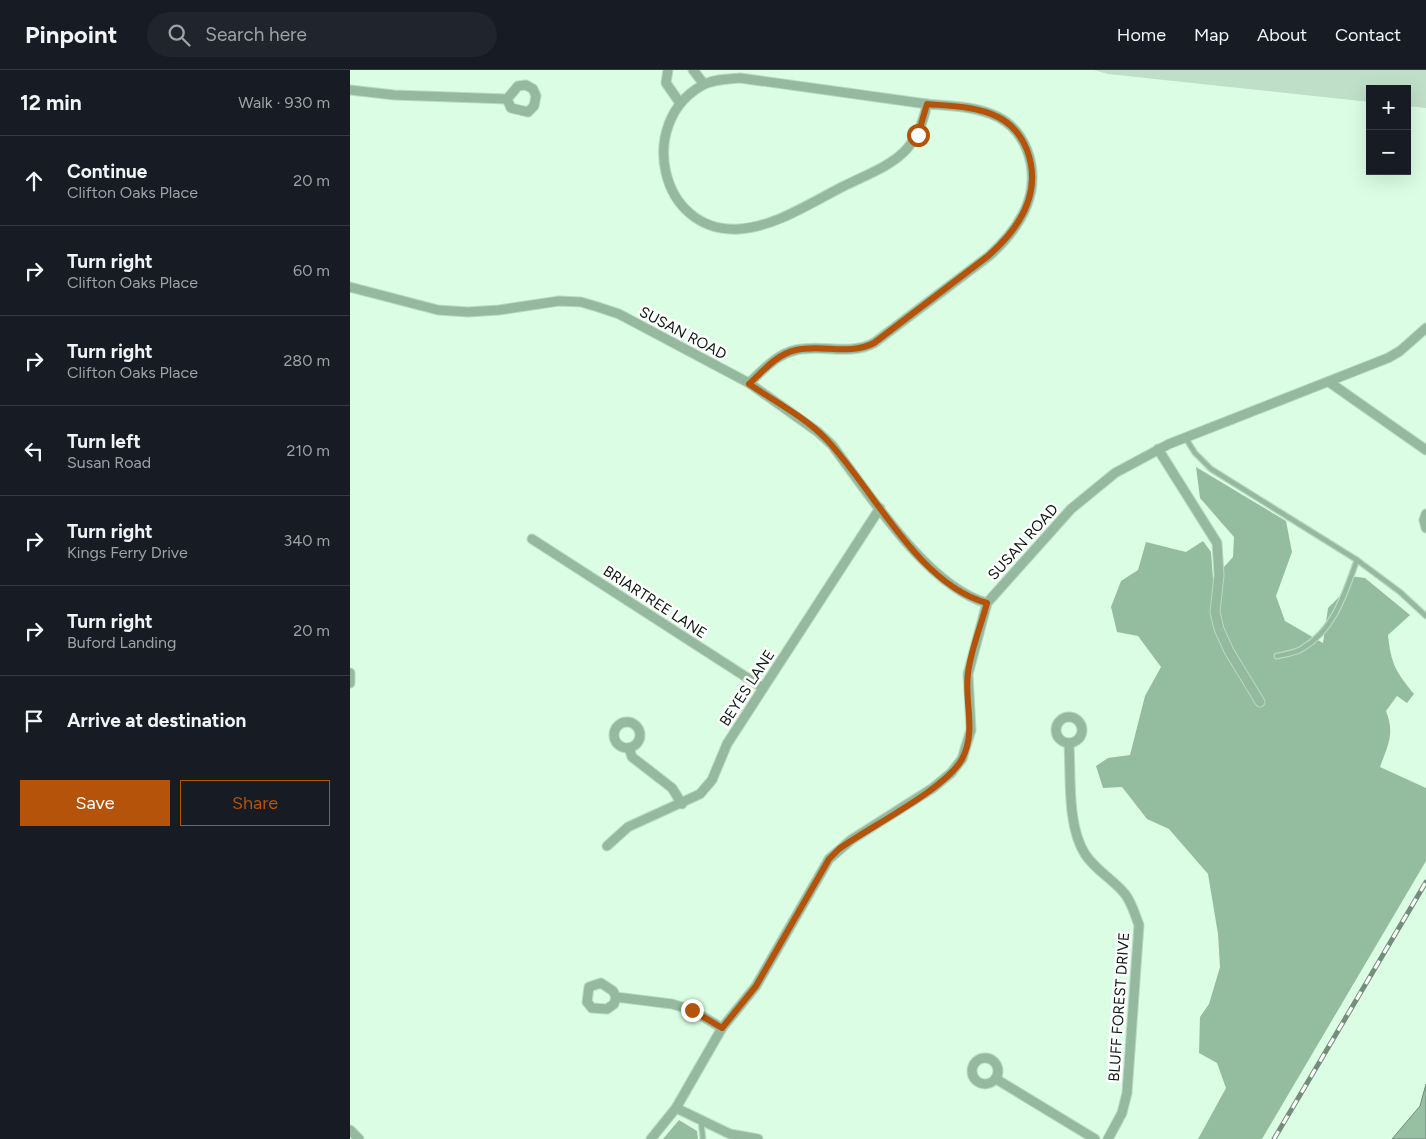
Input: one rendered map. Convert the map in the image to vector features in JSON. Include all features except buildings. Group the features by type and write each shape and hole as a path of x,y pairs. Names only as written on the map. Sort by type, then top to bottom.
{"street":[{"path":"668,70 666,83 680,103"},
{"path":"693,70 704,84"},
{"path":"749,384 778,357 796,350 810,348 857,349 874,343 988,256 1005,241 1017,226 1032,192 1032,162 1020,134 1011,124 984,111 740,78 704,84 680,103 665,131 663,152 665,170 671,185 678,201 686,211 704,222 731,229 769,223 887,165 910,147 923,122 927,104"},
{"path":"350,90 394,95 507,98"},
{"name":"SUSAN ROAD","path":"350,287 438,310 468,312 498,310 559,301 581,302 619,314 749,384 824,438 930,568 962,592 987,603 1071,509 1094,488 1130,463 1184,437 1328,382 1400,351 1426,328"},
{"path":"1328,382 1426,450"},
{"path":"1158,449 1217,543 1220,575 1215,612 1219,630 1229,651 1260,702"},
{"name":"BEYES LANE","path":"607,846 628,827 682,804 700,794 712,780 727,744 880,508"},
{"path":"1426,514 1424,520 1426,528"},
{"name":"BRIARTREE LANE","path":"532,539 763,688"},
{"path":"650,1139 676,1108 722,1028 756,986 829,859 851,840 933,788 951,773 962,760 971,730 968,674 987,603"},
{"path":"350,673 350,683"},
{"name":"BLUFF FOREST DRIVE","path":"1069,745 1074,828 1080,846 1092,863 1125,894 1133,908 1139,925 1127,1093 1122,1113 1108,1139"},
{"path":"629,748 632,757 672,788 682,804"},
{"path":"616,997 672,1004 692,1010 722,1028"},
{"path":"996,1079 1095,1139"},
{"path":"676,1108 730,1134 758,1139"},
{"path":"350,1130 359,1139"}],"lane":[{"path":"1184,437 1195,453 1211,469 1357,560 1400,592 1426,616"},
{"path":"1277,656 1302,649 1321,632 1345,596 1357,560"},
{"path":"701,1121 703,1139"}],"shaded area":[{"path":"1094,70 1426,70 1426,108 1411,106 1411,85 1366,85 1366,102 1108,74"},
{"path":"1196,467 1286,521 1292,552 1276,596 1285,621 1323,643 1328,608 1342,594 1350,576 1365,578 1410,615 1388,635 1395,667 1414,694 1407,703 1397,696 1386,711 1389,719 1390,733 1388,746 1380,767 1426,788 1426,861 1262,1139 1198,1139 1226,1088 1217,1063 1199,1053 1200,1017 1209,1004 1220,967 1218,934 1208,874 1169,829 1147,819 1122,787 1103,788 1096,766 1108,758 1130,755 1145,696 1161,667 1138,636 1117,632 1111,607 1121,581 1138,570 1146,542 1186,552 1203,541 1211,552 1213,579 1233,557 1234,537 1200,498"},
{"path":"1426,1084 1426,1139 1392,1139 1420,1106"},
{"path":"679,1120 697,1131 698,1139 663,1139"}],"railway":[{"path":"1274,1139 1426,882"}],"route":[{"path":"692,1010 722,1028 756,986 829,859 851,840 933,788 951,773 962,760 967,746 971,730 967,691 968,674 970,660 987,603 973,599 946,582 930,568 832,446 812,428 749,384 778,357 796,350 810,348 833,350 857,349 865,348 874,343 988,256 1005,241 1017,226 1027,208 1032,192 1033,177 1032,162 1026,146 1020,134 1011,124 997,116 973,108 927,104 918,135"}]}
